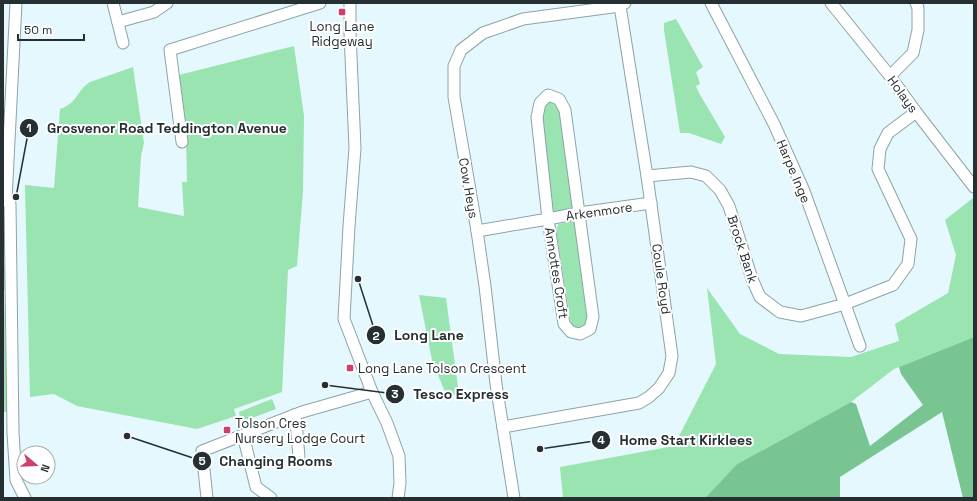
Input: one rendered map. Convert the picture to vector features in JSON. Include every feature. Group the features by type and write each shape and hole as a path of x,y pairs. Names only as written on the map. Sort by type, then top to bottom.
{"street":[{"path":"16,3 4,199 10,204 13,433 16,480 25,498"},
{"path":"113,3 123,43"},
{"path":"118,22 154,12 167,3"},
{"path":"182,142 170,50 320,3"},
{"path":"350,3 355,148 344,318 372,392 387,423 399,456 400,484 398,498"},
{"name":"Harpe Inge","path":"711,3 774,124 804,191 860,346"},
{"name":"Holays","path":"831,3 890,76 974,187"},
{"path":"890,76 913,53 918,30 918,8 916,3"},
{"name":"Coule Royd","path":"503,427 639,403 650,397 659,388 669,373 672,356 623,4"},
{"name":"Cow Heys","path":"514,498 496,384 477,231 454,97 454,66 461,50 483,33 523,19 623,4"},
{"name":"Annottes Croft","path":"548,95 559,99 565,110 579,213 593,317 590,329 580,334 571,332 564,324 548,219 537,117 540,103 548,95"},
{"name":"Brock Bank","path":"648,176 691,172 706,176 720,190 729,206 752,279 760,297 780,312 801,316 845,304 893,285 908,264 910,239 878,169 880,149 888,133 916,112"},
{"name":"Arkenmore","path":"477,231 579,213 651,203"},
{"path":"207,498 202,451 294,415 372,392"},
{"path":"294,415 301,434 299,457"},
{"path":"242,435 256,487 271,498"}],"green space":[{"path":"676,19 703,67 696,72 700,84 696,86 725,137 721,144 689,133 680,133 664,30 664,23"},
{"path":"294,46 304,116 303,191 297,266 288,270 282,392 234,409 236,416 197,429 77,406 54,394 30,397 25,185 54,188 60,109 70,104 85,85 90,82 133,67 144,143 141,156 138,207 184,216 182,182 187,182 186,137 179,75"},
{"path":"548,101 555,102 560,107 574,207 556,212 553,210 542,111"},
{"path":"973,198 974,337 894,369 851,402 737,464 705,498 563,498 560,467 674,446 716,364 707,288 740,334 779,354 851,357 899,341 895,324 948,293 956,255 945,220"},
{"path":"573,221 577,225 589,320 588,326 575,330 571,324 556,229 559,224"},
{"path":"3,266 6,266 7,280 4,292 8,412 3,412"},
{"path":"419,295 446,298 459,394 447,397 432,360"},
{"path":"974,337 974,498 963,498 942,412 840,477 840,498 705,498 737,464 851,402 856,404 870,446 923,405 901,374 899,367"},
{"path":"272,399 276,409 241,422 239,412"}],"place":[{"name":"Long Lane Ridgeway","path":"342,12"},
{"name":"Grosvenor Road Teddington Avenue","path":"16,197"},
{"name":"Long Lane","path":"358,279"},
{"name":"Long Lane Tolson Crescent","path":"350,368"},
{"name":"Tesco Express","path":"325,385"},
{"name":"Tolson Cres Nursery Lodge Court","path":"227,430"},
{"name":"Changing Rooms","path":"127,436"},
{"name":"Home Start Kirklees","path":"540,449"}]}
